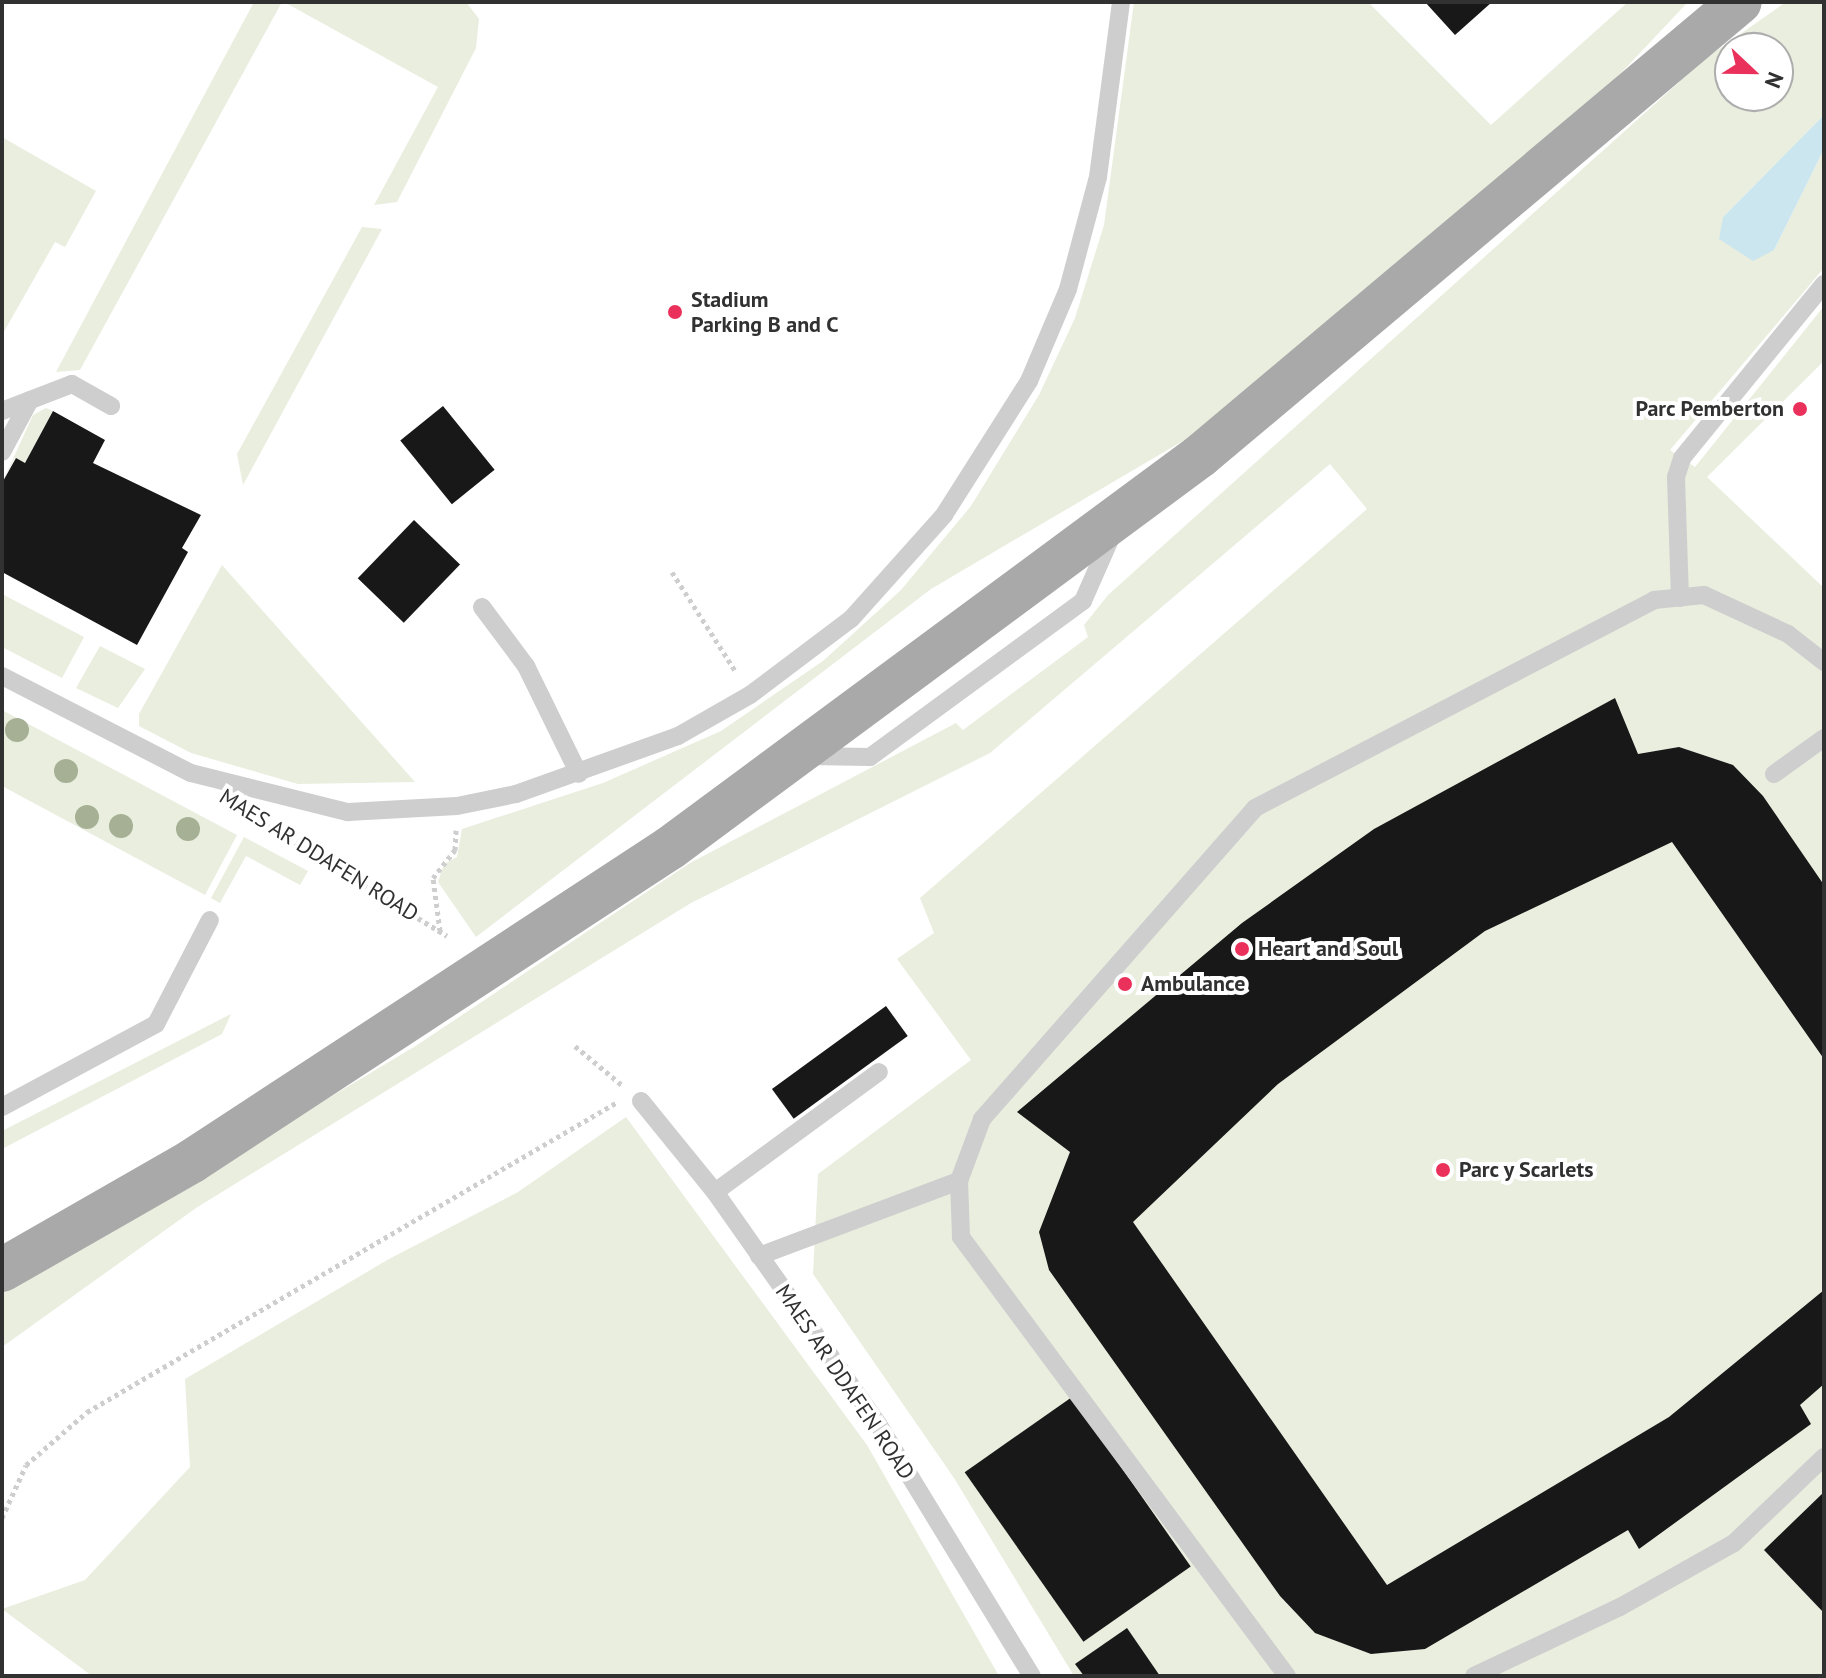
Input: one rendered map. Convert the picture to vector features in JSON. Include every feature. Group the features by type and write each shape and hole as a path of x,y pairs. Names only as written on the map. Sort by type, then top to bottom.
{"main road":[{"path":"2,1270 192,1161 670,848 1200,456 1728,6"}],"lane":[{"path":"2,676 191,773 348,812 457,806 579,774 678,736 750,695 851,619 944,515 1029,381 1068,289 1098,177 1121,2"},
{"path":"1680,598 1676,477 1682,458 1824,284"},
{"path":"2,411 72,384 111,406"},
{"path":"2,452 30,400"},
{"path":"1282,1674 961,1237 959,1181 982,1119 1255,808 1654,600 1704,595 1788,634 1824,662"},
{"path":"482,607 526,666 579,774"},
{"path":"1774,774 1824,738"},
{"path":"2,1107 156,1024 210,920"},
{"path":"715,1192 879,1072"},
{"name":"MAES AR DDAFEN ROAD","path":"636,1097 715,1192 878,1424 1032,1676"},
{"path":"759,1256 959,1181"},
{"path":"1474,1676 1620,1607 1734,1543 1824,1457"}],"path":[{"path":"672,572 750,695"},
{"path":"440,931 433,878 455,850 457,806"},
{"name":"MAES AR DDAFEN ROAD","path":"247,813 447,936"},
{"path":"575,1046 636,1097"},
{"path":"2,1518 26,1465 87,1412 621,1099"}],"shaded area":[{"path":"254,2 282,2 80,370 56,372"},
{"path":"284,2 466,2 479,19 476,48 397,202 374,205 438,87"},
{"path":"1134,2 1368,2 1491,125 1628,2 1688,2 1605,90 1193,435 931,589 476,937 438,882 444,864 457,857 462,829 603,783 721,731 823,661 901,590 971,506 1039,395 1075,318 1104,225"},
{"path":"1786,2 1824,2 1824,115 1723,217 1774,250 1824,149 1824,268 1670,450 1695,467 1824,306 1824,361 1707,477 1824,588 1824,1676 1074,1676 954,1478 813,1274 818,1174 971,1060 897,959 934,933 920,898 1367,509 1330,464 990,753 691,903 196,1208 2,1347 2,1293 414,1047 690,863 956,723 963,730 1088,637 1084,625 1108,595 1706,58 1714,52 1714,112 1794,112 1794,32 1743,32"},
{"path":"2,137 96,191 65,247 55,242 2,335"},
{"path":"362,227 382,229 243,485 237,454"},
{"path":"46,408 53,411 25,463 15,458 2,483 33,415"},
{"path":"222,565 415,782 298,784 191,753 139,726 139,714"},
{"path":"2,594 84,637 62,678 2,647"},
{"path":"100,646 145,669 118,708 76,688"},
{"path":"2,710 237,835 205,895 2,786"},
{"path":"244,837 308,871 300,885 246,856 220,903 211,898"},
{"path":"231,1014 222,1034 2,1149 2,1131"},
{"path":"626,1117 867,1445 999,1676 92,1676 2,1609 85,1580 190,1467 185,1379 389,1259 518,1192"}],"water":[{"path":"1824,115 1824,149 1774,250 1753,261 1719,239 1723,217"}],"building":[{"path":"1425,2 1492,2 1455,35"},
{"path":"443,406 495,470 452,504 400,441"},
{"path":"53,411 105,440 93,463 201,515 182,548 188,552 137,645 2,572 2,483 16,458 25,463"},
{"path":"414,520 460,564 404,623 358,578"},
{"path":"1615,698 1638,754 1679,747 1733,765 1763,796 1824,885 1824,1059 1672,842 1485,931 1278,1084 1133,1222 1387,1585 1669,1417 1824,1290 1824,1384 1800,1405 1811,1424 1639,1549 1628,1530 1425,1649 1371,1654 1315,1633 1280,1596 1049,1270 1039,1232 1070,1152 1017,1112 1242,923 1374,829"},
{"path":"886,1006 908,1036 794,1119 772,1089"},
{"path":"1072,1397 1191,1567 1083,1642 965,1472"},
{"path":"1824,1492 1824,1613 1764,1550"},
{"path":"1127,1628 1160,1676 1084,1676 1075,1664"}],"place":[{"name":"Stadium Parking B and C","path":"675,312"},
{"name":"Parc Pemberton","path":"1800,409"},
{"name":"Heart and Soul","path":"1242,949"},
{"name":"Ambulance","path":"1125,984"},
{"name":"Parc y Scarlets","path":"1443,1170"}]}
